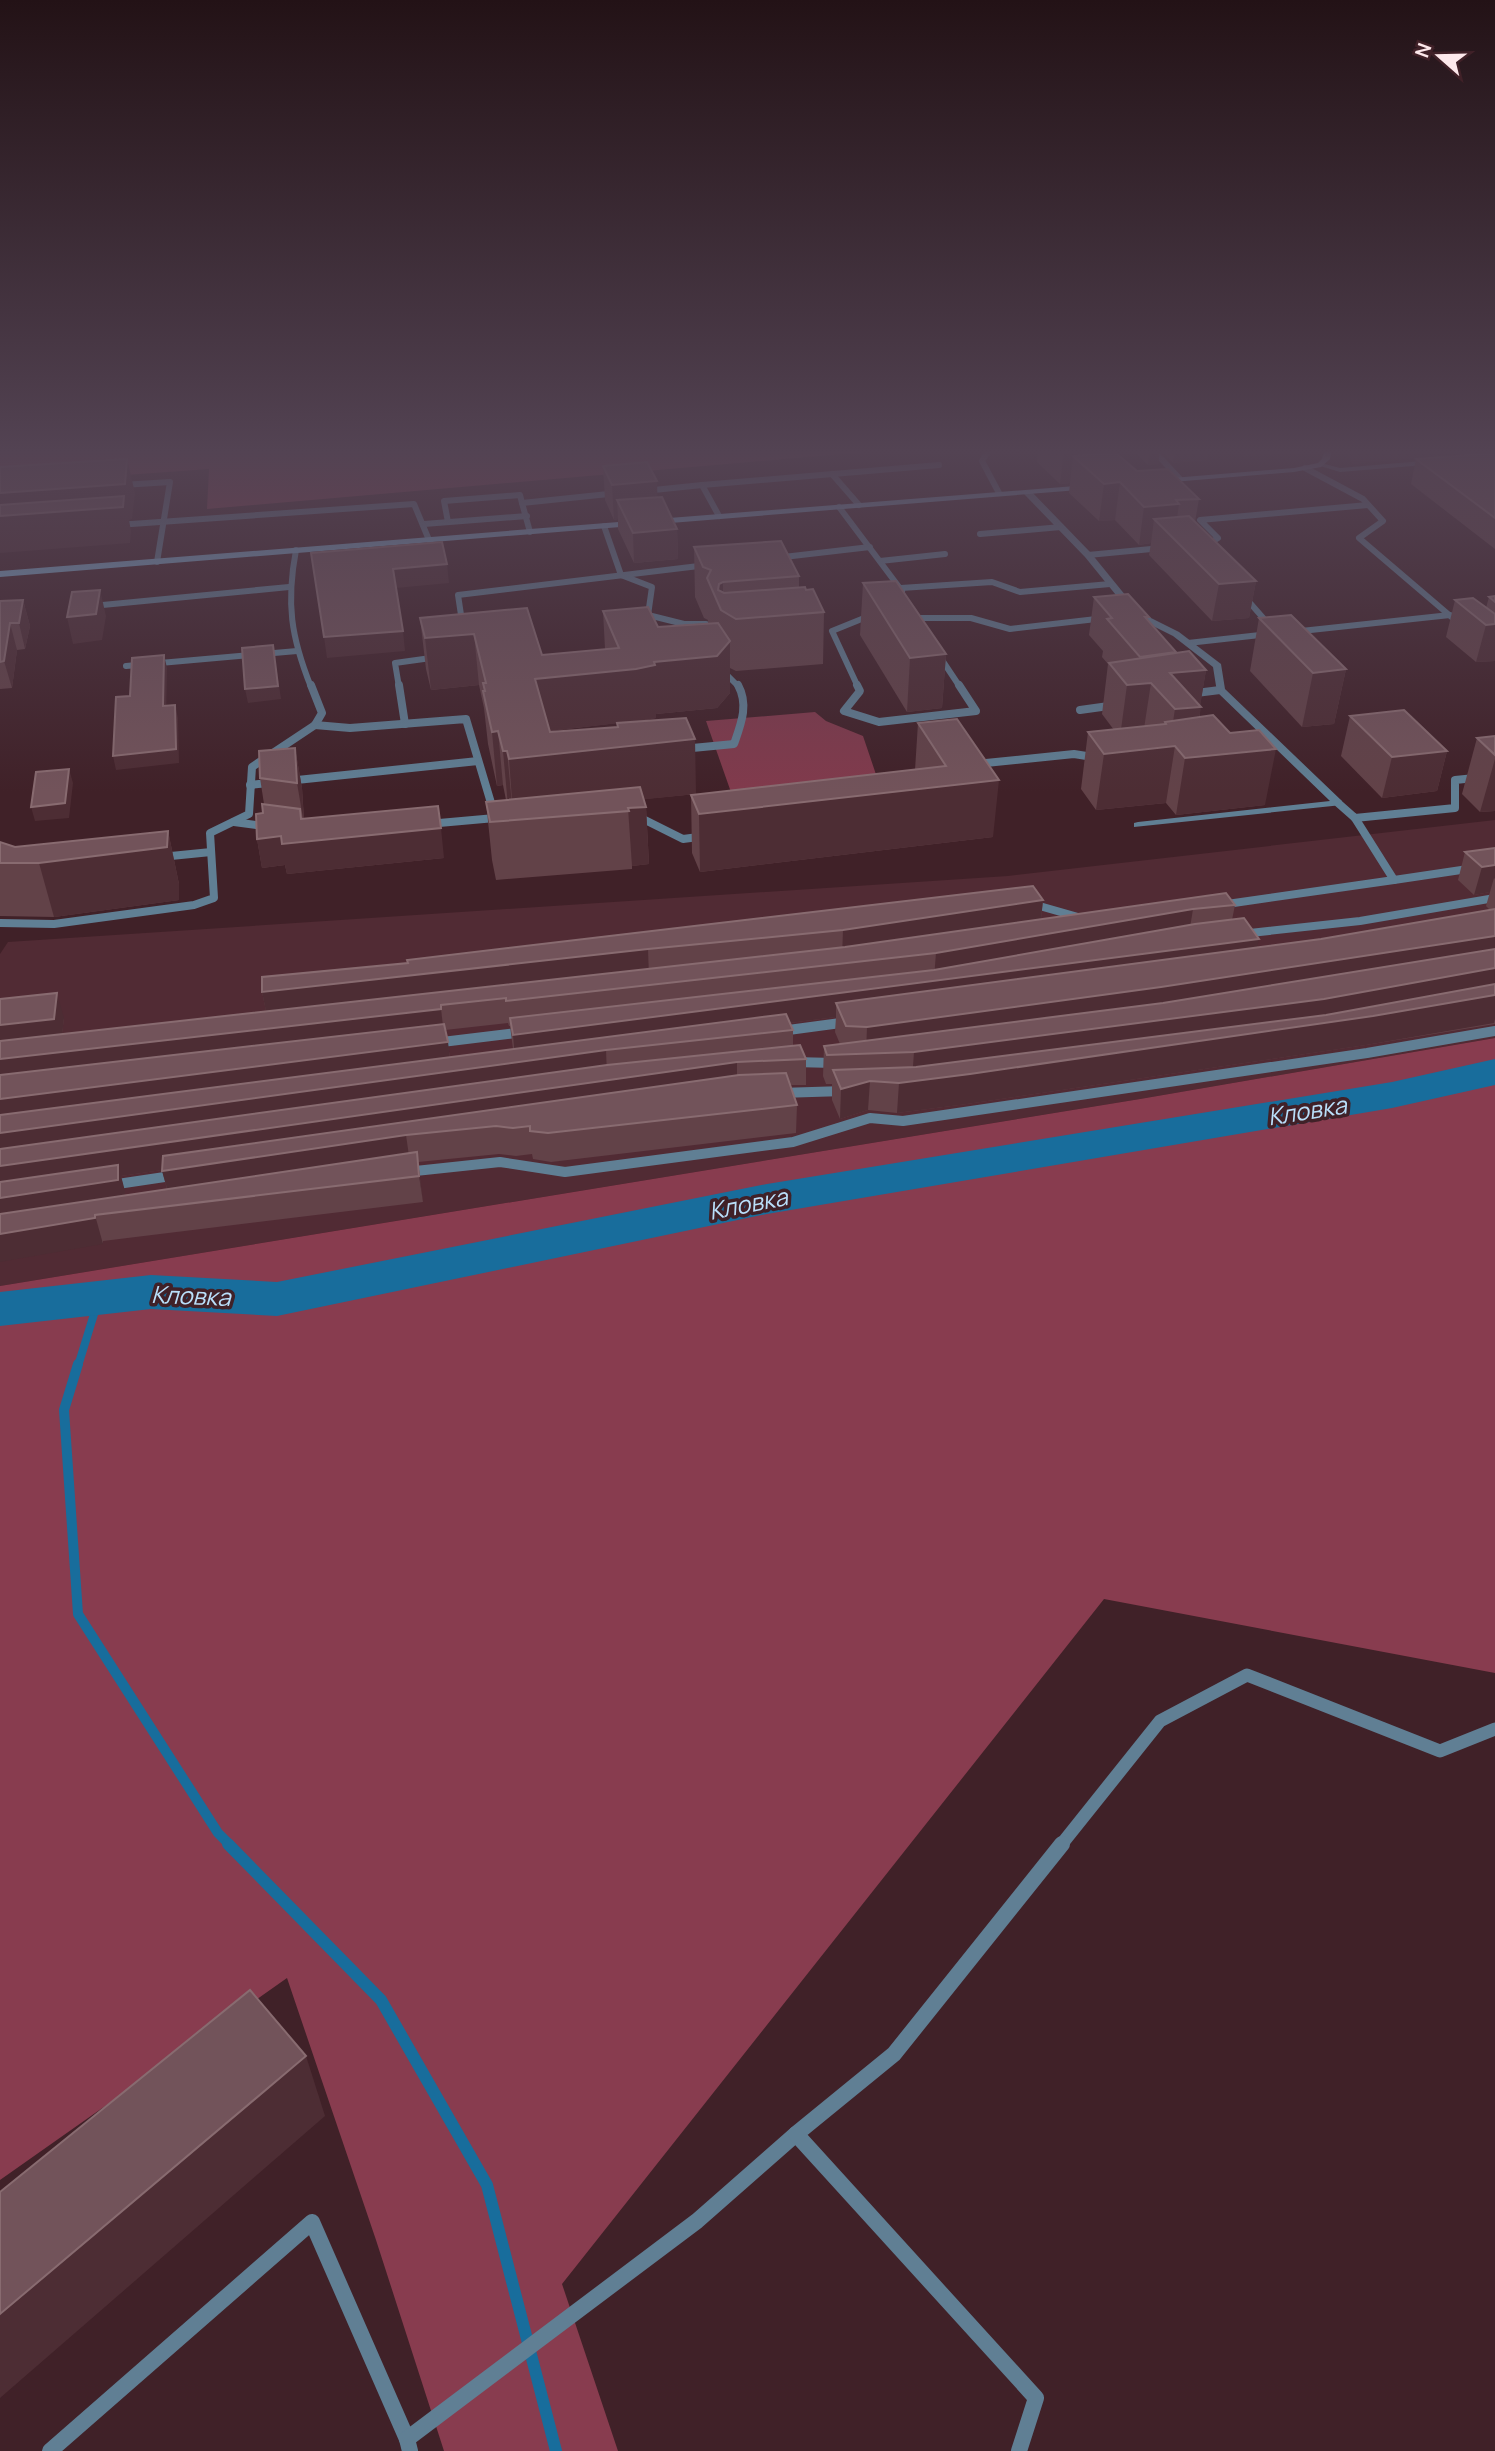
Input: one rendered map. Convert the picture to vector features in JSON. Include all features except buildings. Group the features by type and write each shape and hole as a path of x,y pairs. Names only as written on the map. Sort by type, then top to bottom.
{"street":[{"path":"0,574 139,563"},
{"path":"1095,563 1136,614 1176,634 1218,666 1220,690 1338,803"},
{"path":"1138,825 1338,803"}],"lane":[{"path":"0,923 54,923 194,905 214,898 210,833 249,814 252,767 315,725 322,713 297,651 289,587 293,563"},
{"path":"617,563 621,575 652,587 648,615 654,628"},
{"path":"882,563 901,588 906,601"},
{"path":"1389,563 1468,631"},
{"path":"465,642 458,595 718,564"},
{"path":"901,588 992,582 1020,592 1110,583"},
{"path":"1235,586 1277,634"},
{"path":"92,606 289,587"},
{"path":"910,610 922,630"},
{"path":"818,632 832,631 881,611"},
{"path":"1123,616 1136,614"},
{"path":"637,623 648,615"},
{"path":"648,615 684,624 706,624"},
{"path":"1188,643 1450,615"},
{"path":"914,618 971,618 1010,629 1111,617"},
{"path":"832,631 860,691 844,711 879,723 976,711 929,642"},
{"path":"127,666 297,651"},
{"path":"405,724 395,663 443,657"},
{"path":"679,750 734,744 746,708 736,678 715,665"},
{"path":"1182,695 1220,690"},
{"path":"1080,710 1131,702"},
{"path":"315,725 351,728 466,719 496,822 412,826"},
{"path":"1272,754 1285,752"},
{"path":"970,765 1074,754 1111,760"},
{"path":"250,785 478,761"},
{"path":"1355,818 1455,808 1455,780 1495,776"},
{"path":"1338,803 1355,818 1394,880"},
{"path":"623,817 637,816 684,839 711,836"},
{"path":"232,822 274,827"},
{"path":"146,858 211,852"},
{"path":"1205,908 1495,865"},
{"path":"1229,936 1360,921 1495,898"},
{"path":"1024,901 1101,923 1075,927"},
{"path":"764,1033 860,1020"},
{"path":"426,1044 537,1031"},
{"path":"397,1173 500,1161 565,1172 793,1142 870,1118 903,1121 1353,1055 1495,1031"},
{"path":"788,1063 840,1063"},
{"path":"762,1094 850,1091"},
{"path":"100,1186 192,1173"},
{"path":"50,2451 312,2222 408,2445 697,2221 796,2134 894,2054 1160,1721 1247,1675 1440,1751 1495,1729"},
{"path":"796,2134 1036,2398 1019,2451"}],"shaded area":[{"path":"815,712 826,721 863,736 886,804 739,815 706,721"},
{"path":"1495,820 1495,1038 0,1286 0,954 8,942 1008,876"},
{"path":"1495,1038 1495,1673 1104,1599 562,2284 618,2451 444,2451 287,1978 0,2180 0,1286"}],"waterway":[{"name":"Кловка","path":"0,1309 151,1292 277,1299 767,1199 1392,1095 1495,1072"},
{"path":"78,1366 99,1298"},
{"path":"78,1364 64,1410 78,1614 218,1833 230,1845"},
{"path":"228,1844 381,2000 487,2185 556,2451"}]}
